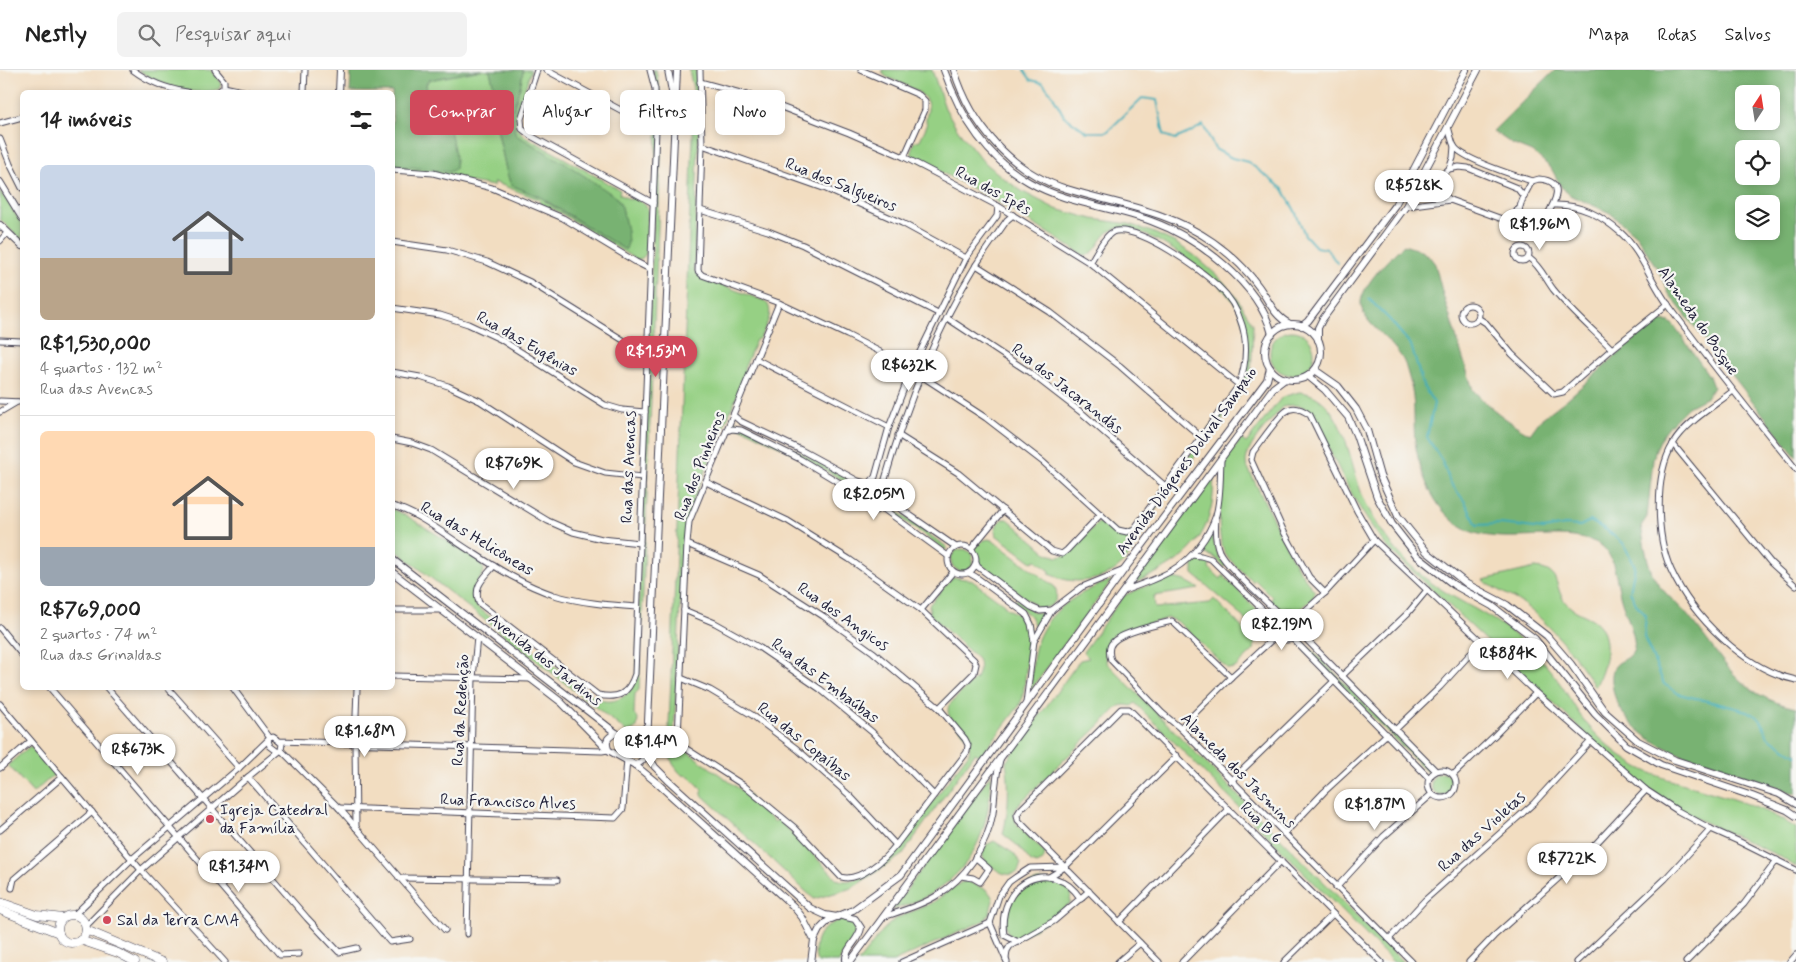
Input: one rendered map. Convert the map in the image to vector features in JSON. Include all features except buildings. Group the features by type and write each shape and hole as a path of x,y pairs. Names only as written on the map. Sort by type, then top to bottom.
{"main road":[{"path":"0,902 37,915 63,918 74,915 82,919 86,928 162,962"},
{"path":"0,910 59,934 68,942 80,940 118,953 135,962"},
{"path":"59,934 59,925 63,918"},
{"path":"80,940 86,928"}],"street":[{"path":"133,70 154,83 180,90"},
{"path":"215,70 223,79 224,87"},
{"path":"304,90 305,70"},
{"path":"339,90 340,70"},
{"path":"537,70 521,119 522,129 531,136 653,203"},
{"path":"546,70 620,110"},
{"name":"Rua das Avencas","path":"650,70 655,90"},
{"path":"668,70 672,90"},
{"path":"676,90 677,70"},
{"path":"700,70 702,145 698,266 702,276 779,303 847,334 912,368"},
{"path":"861,70 876,72 919,95 925,101 925,110 904,157"},
{"path":"944,70 960,111 978,138 1000,162 1028,182 1057,196 1150,221 1179,233 1219,260 1244,284 1266,316 1272,334"},
{"path":"954,70 970,108 984,131 1004,152 1025,169 1044,180 1067,189 1165,216 1188,226 1234,259 1258,286 1278,317 1290,324 1302,326 1314,334 1318,340 1321,347 1321,355 1315,370 1308,376 1293,380 1277,375 1270,368 1265,353 1266,345 1272,334 1282,326 1290,324"},
{"path":"1302,326 1308,321 1395,205 1466,70"},
{"path":"1318,340 1318,328 1322,320 1406,206 1478,70"},
{"name":"Rua dos Ipês","path":"700,82 755,97 849,133 904,157 998,206 1090,263 1239,385"},
{"path":"220,90 224,87"},
{"path":"224,87 238,90"},
{"path":"0,123 20,118"},
{"path":"1448,127 1454,146 1453,158 1449,169"},
{"name":"Rua das Avencas","path":"494,566 478,587 476,595 479,603 598,695 610,697 621,695 631,685 635,674 656,135"},
{"name":"Rua das Avencas","path":"645,754 647,744 674,135"},
{"path":"0,139 20,184"},
{"name":"Rua dos Salgueiros","path":"702,145 826,189 902,223 966,258"},
{"path":"1436,180 1442,194 1450,200 1514,222 1534,224 1544,221 1553,205 1557,190 1554,184 1547,179 1532,181 1515,176 1463,154 1454,146"},
{"path":"1478,172 1482,162"},
{"path":"1415,190 1436,180 1449,169 1459,167 1478,172 1517,188 1524,197"},
{"path":"395,170 433,173 492,188 563,218 650,269"},
{"path":"1502,219 1518,209 1532,181"},
{"path":"0,182 20,215"},
{"name":"Alameda do Bosque","path":"1556,195 1569,204 1585,209 1606,220 1623,235 1668,304 1733,391 1796,469"},
{"path":"1406,206 1450,200"},
{"name":"Alameda do Bosque","path":"1553,205 1569,204"},
{"path":"733,415 740,421 801,450 858,481 869,484 874,483 883,486 887,492 888,500 882,508 874,511 865,508 860,500 860,495 863,488 869,484 874,477 899,401 938,313 966,258 997,216 998,206"},
{"path":"1518,209 1524,222"},
{"path":"700,210 768,231 803,245 938,313"},
{"path":"883,486 908,406 920,375 947,318 976,265 1007,220 1013,215"},
{"path":"0,225 20,244"},
{"path":"920,375 986,418 1036,456 1118,530 1128,532 1134,529 1239,385 1245,366 1246,344 1242,324 1232,303 1219,287 1172,251 1153,241 1130,233 1115,231 1108,235 1090,263"},
{"path":"0,241 7,233"},
{"path":"395,242 447,250 487,262 530,282 646,355"},
{"path":"1529,258 1536,263 1553,288 1573,310 1612,349"},
{"path":"976,265 1057,318 1120,366 1201,437"},
{"path":"951,289 957,290 961,294"},
{"name":"Rua dos Pinheiros","path":"779,303 689,522 678,737 682,746 743,785 795,828 841,877 852,878 885,859 896,845"},
{"path":"1478,318 1486,323 1540,383 1554,394 1563,392 1668,304"},
{"name":"Rua das Eugênias","path":"395,308 440,316 468,324 500,339 605,405 622,410 645,412"},
{"name":"Rua dos Jacarandás","path":"947,318 1029,372 1082,413 1165,486"},
{"path":"0,340 20,341"},
{"path":"925,342 928,346 934,347"},
{"path":"756,359 889,427"},
{"name":"Avenida Diógenes Dolival Sampaio","path":"811,961 814,940 819,930 829,920 853,910 901,875 1124,570 1266,380 1270,368"},
{"path":"1315,370 1338,386 1356,409 1367,430 1380,476 1398,516 1427,552 1467,584 1507,605 1547,636 1571,664 1605,712 1638,741 1675,760 1778,794 1796,804"},
{"path":"395,373 420,377 448,386 480,401 574,462 605,473 642,477"},
{"path":"1308,376 1325,390 1348,417 1377,497 1396,530 1417,556 1454,585 1492,606 1535,639 1595,714 1626,745 1661,765 1752,796 1787,810 1796,816"},
{"name":"Avenida Diógenes Dolival Sampaio","path":"848,962 1273,388 1285,379"},
{"path":"1733,391 1683,430 1673,444 1665,461 1660,481 1659,507 1664,549 1671,570 1686,596 1728,644 1756,664 1786,678 1796,680"},
{"path":"0,401 20,402"},
{"path":"899,401 905,401 908,406"},
{"path":"0,412 20,402"},
{"path":"1325,593 1309,576 1284,532 1251,460 1253,452 1285,411 1294,408 1302,409 1310,415 1357,511 1374,540 1536,693 1646,790 1678,811 1711,829 1796,870"},
{"path":"727,431 732,429 741,430 800,458 860,495"},
{"path":"898,435 958,473 1052,551 1062,554 1101,514"},
{"path":"395,440 431,450 518,504 556,525 573,532 602,539 640,543"},
{"path":"1673,444 1770,563 1796,586"},
{"name":"Avenida Diógenes Dolival Sampaio","path":"1124,591 1174,570 1192,555 1210,528 1216,515 1221,460"},
{"path":"706,482 788,521 850,559 921,610 974,660 976,664 974,673 939,708"},
{"path":"888,500 956,547"},
{"name":"Rua das Helicôneas","path":"395,507 415,516 525,584 555,595 596,604 637,607"},
{"path":"882,508 948,556"},
{"path":"971,550 1003,510"},
{"path":"1216,515 1218,549 1221,554 1279,614"},
{"path":"1298,617 1325,593 1374,540"},
{"name":"Rua dos Angicos","path":"687,544 759,575 817,612 874,652 939,708 965,738 968,745 967,752 934,795"},
{"path":"976,563 969,573 960,575 953,572 948,565 948,556 956,547 964,546 971,550 976,558 978,567 996,582 1036,610 1052,610"},
{"path":"1192,555 1211,560 1226,572 1273,620"},
{"name":"Avenida dos Jardins","path":"395,561 616,733 642,748 655,767 668,780 810,908 825,915 855,919 861,928 858,937 847,952 848,962"},
{"path":"1226,572 1231,566"},
{"name":"Avenida Diógenes Dolival Sampaio","path":"1026,704 1034,642 1052,610 1082,587 1124,570"},
{"path":"921,610 953,572"},
{"path":"969,573 1026,614 1031,624 1034,642"},
{"name":"Avenida dos Jardins","path":"395,574 560,702 608,750 635,765 793,906 802,917 814,940"},
{"path":"991,588 996,582"},
{"path":"1248,594 1254,589"},
{"path":"1342,676 1389,633 1427,590"},
{"path":"1010,603 1012,598 1017,596"},
{"path":"395,610 443,610"},
{"name":"Rua das Embaúbas","path":"684,610 715,623 760,648 820,689 872,732 934,795"},
{"path":"1289,612 1298,617 1301,624 1300,633 1294,639 1284,641 1276,636 1272,629 1273,620 1279,614 1289,612"},
{"name":"Alameda dos Jasmins","path":"1231,677 1172,621 1119,637 1112,642 1109,652 1111,660 1162,713 1180,728 1336,888 1412,962"},
{"path":"0,628 20,653"},
{"path":"1300,633 1436,771"},
{"path":"1180,728 1231,677 1276,636"},
{"name":"Rua da Redenção","path":"467,934 473,678 477,637"},
{"path":"1294,639 1429,778"},
{"path":"1395,730 1440,688 1482,641"},
{"path":"395,676 531,679"},
{"name":"Rua das Copaíbas","path":"680,678 710,690 752,715 797,749 849,795 896,845"},
{"path":"1232,781 1334,681"},
{"path":"52,690 280,955 298,954"},
{"path":"109,690 307,918 339,952 357,948"},
{"path":"170,690 239,768"},
{"path":"234,690 269,740 270,746 280,751 338,808 444,930"},
{"path":"356,829 355,743 357,690"},
{"path":"1453,775 1536,693"},
{"path":"1,707 141,870 225,962"},
{"name":"Rua B 6","path":"1065,867 1018,820 1017,815 1121,709 1129,708 1381,962"},
{"path":"633,744 639,740 647,726"},
{"path":"74,915 132,859 273,737 280,741 602,751 608,750 606,743 616,733"},
{"path":"1284,834 1324,792 1387,734"},
{"path":"0,768 31,741"},
{"path":"86,928 141,870 280,751 282,744 280,741"},
{"name":"Rua das Violetas","path":"1389,939 1425,900 1534,803 1590,742"},
{"path":"635,765 642,762 645,754"},
{"name":"Avenida Diógenes Dolival Sampaio","path":"883,917 937,896 961,876 975,857 988,835 993,812 997,771 1001,756"},
{"path":"1049,878 1065,867 1177,756"},
{"name":"Rua Francisco Alves","path":"338,808 615,818 623,809 627,760"},
{"path":"1445,770 1453,775 1457,783 1452,794 1440,798 1432,794 1428,786 1429,778 1436,771 1445,770"},
{"path":"0,830 62,777"},
{"path":"248,777 390,942 410,939"},
{"path":"1469,962 1494,936 1589,851 1646,790"},
{"path":"1336,888 1383,837 1432,794"},
{"path":"896,845 934,795"},
{"path":"1119,922 1229,809"},
{"path":"12,888 14,879 92,812"},
{"path":"1577,962 1665,879 1711,829"},
{"path":"961,876 973,878 980,882 989,869 975,857"},
{"path":"1686,962 1744,904 1777,860"},
{"path":"1182,962 1281,861"},
{"path":"1006,960 990,923 999,896 1009,882 1030,868 1065,867 1159,962"},
{"path":"399,878 557,880"},
{"path":"1018,942 1004,935 1002,918 1006,904 1013,892 1022,884 1036,878 1049,878 1069,885 1080,899"},
{"path":"1006,960 1008,948 1054,920 1089,891"},
{"path":"1284,962 1333,914"},
{"path":"902,962 990,923"},
{"path":"1118,962 1140,943"},
{"path":"1790,962 1796,955"}],"green space":[{"path":"138,70 210,70 219,79 221,84 219,89 214,90 184,90 156,80"},
{"path":"351,70 481,70 429,80 426,84 427,90 410,90 410,135 451,135 456,159 455,169 449,172 395,165 395,90 350,90"},
{"path":"481,70 490,71 495,90 427,90 426,84 429,80"},
{"path":"488,70 523,70 514,110 514,90 495,90 490,71"},
{"path":"523,70 531,70 516,117 516,127 523,135 620,190 619,194 631,200 632,197 645,204 648,209 646,253 640,259 635,259 557,211 539,203 540,200 494,182 493,186 395,168 395,165 448,171 447,135 499,135 511,185 542,198 626,249 516,135 514,126 515,102"},
{"path":"653,70 656,70 660,90 656,90"},
{"path":"689,70 696,70 697,90 693,89"},
{"path":"882,70 932,70 945,108 958,130 982,160 1002,177 1023,192 1056,209 1093,219 1129,224 1174,242 1194,255 1220,278 1235,295 1253,324 1251,380 1134,539 1138,542 1128,556 1121,565 1106,575 1077,581 1058,578 1050,574 1050,571 1036,560 1032,562 996,535 995,530 998,523 1003,519 1008,519 1048,554 1058,557 1064,556 1098,523 1108,525 1123,534 1134,531 1241,386 1246,370 1247,353 1246,336 1238,310 1232,299 1213,280 1174,250 1148,235 1130,229 1114,229 1108,232 1093,252 1083,255 1000,203 914,158 912,148 914,142 920,140 927,125 928,106 923,96 918,92 887,77"},
{"path":"1555,70 1796,70 1796,457 1669,294 1658,270 1637,236 1610,213 1570,195 1562,188 1551,168 1534,153 1512,144 1493,131"},
{"path":"514,126 516,135 571,167 616,197 622,207 627,231 628,243 626,249 542,198 511,185 499,135 514,135"},
{"path":"657,135 662,135 639,690 635,694 634,714 638,719 637,728 627,732 395,550 395,510 481,562 484,571 474,588 472,596 476,606 595,698 609,701 622,698 631,689 636,675"},
{"path":"693,135 698,135 694,270 700,277 765,301 770,309 770,314 760,338 756,340 744,369 746,374 690,508 683,542 674,731 678,745 751,797 749,801 775,822 778,819 837,879 844,881 852,880 869,873 896,850 969,753 967,738 948,712 949,705 976,678 979,662 930,615 929,605 953,577 971,580 1004,604 1005,607 1023,616 1029,627 1030,636 1023,697 1019,706 981,756 975,753 902,855 852,888 814,899 702,795 702,789 689,776 682,775 679,772 673,764 668,750"},
{"path":"0,191 20,221 20,239 0,219"},
{"path":"1404,245 1429,256 1435,264 1473,390 1500,414 1530,434 1541,419 1566,400 1649,327 1659,321 1670,322 1676,328 1709,376 1713,387 1707,397 1688,407 1670,425 1663,434 1656,449 1653,460 1647,517 1641,526 1648,559 1657,582 1689,617 1733,674 1759,694 1796,708 1796,794 1671,750 1647,737 1627,719 1615,696 1612,674 1617,664 1632,654 1634,637 1622,601 1613,563 1601,546 1590,540 1566,536 1503,537 1474,533 1453,520 1437,503 1426,482 1418,459 1415,442 1414,403 1405,364 1401,356 1367,318 1361,303 1362,296 1371,280"},
{"path":"1296,331 1308,337 1313,344 1313,362 1308,369 1301,374 1288,375 1280,372 1273,365 1270,349 1273,341 1280,334"},
{"path":"1299,392 1314,396 1326,405 1336,418 1368,508 1384,534 1411,566 1437,587 1494,620 1521,640 1550,670 1591,729 1610,747 1631,762 1644,770 1662,777 1757,808 1796,828 1796,867 1779,856 1679,809 1646,787 1601,748 1388,548 1365,517 1338,467 1313,414 1303,407 1295,405 1283,407 1266,426 1250,449 1246,464 1295,564 1315,592 1313,598 1296,612 1289,609 1281,609 1271,601 1272,597 1254,579 1253,582 1231,561 1222,545 1219,524 1223,467 1226,459 1241,439 1246,443 1282,397"},
{"path":"734,420 800,452 858,485 859,488 857,489 753,433 741,428 732,427"},
{"path":"1214,473 1212,504 1207,523 1192,547 1172,564 1134,583"},
{"path":"874,486 882,489 885,497 882,505 874,508 866,505 863,497 866,489"},
{"path":"889,506 947,547 947,549 945,550 888,509"},
{"path":"1211,534 1219,557 1226,565 1224,567 1214,557 1200,552"},
{"path":"992,540 1055,587 1056,597 1053,604 1045,608 1036,606 979,563 978,555 974,549 982,541"},
{"path":"962,549 970,552 973,560 970,568 962,571 954,568 951,560 954,552"},
{"path":"1201,559 1210,562 1209,568 1221,579 1223,575 1268,621 1270,634 1267,639 1259,638 1241,615 1193,574 1193,565"},
{"path":"1535,568 1550,573 1554,577 1563,599 1568,605 1595,621 1601,627 1606,644 1606,653 1602,671 1595,687 1580,664 1544,622 1523,604 1483,580"},
{"path":"1165,578 1183,580 1199,589 1154,596 1155,608 1210,603 1214,599 1255,642 1254,650 1235,668 1228,669 1178,622 1168,618 1114,635 1106,648 1107,663 1403,962 1393,962 1135,703 1132,706 1119,706 1017,806 1014,813 1016,823 1045,853 1043,861 1037,864 1031,862 1018,846 1003,834 1008,798 1006,762 1080,660 1089,658 1083,652 1122,598"},
{"path":"1112,580 1030,691 1035,649 1046,624 1076,597 1087,590"},
{"path":"1017,599 1034,612 1045,614 1036,628 1030,616 1014,602"},
{"path":"1287,615 1297,622 1298,626 1291,636 1287,637 1277,630 1276,626 1283,616"},
{"path":"1300,638 1430,772 1428,773 1298,641"},
{"path":"30,746 55,774 33,793 8,765"},
{"path":"1442,773 1450,776 1453,784 1450,792 1442,795 1434,792 1431,784 1434,776"},
{"path":"991,774 985,822 978,843 967,861 954,876 937,890 916,901 892,910"},
{"path":"994,841 1013,853 1021,863 1018,872 1004,874 985,861 982,854 986,845"},
{"path":"967,881 987,890 991,895 993,900 990,912 985,920 893,962 858,962 883,930 895,919 932,903 960,883"},
{"path":"1037,881 1052,881 1065,886 1071,893 1070,903 1046,922 1019,938 1011,936 1005,925 1011,901 1021,888"},
{"path":"845,920 851,924 854,934 839,962 817,962 815,947 820,934 830,924"}],"waterway":[{"path":"1024,70 1031,80 1043,83 1064,116 1087,132 1107,132 1142,98 1157,100 1164,135 1175,139 1203,125 1215,149 1232,158 1248,162 1283,189 1305,235 1316,247 1327,249 1337,263"},
{"path":"1369,299 1411,345 1423,386 1434,403 1427,437 1442,461 1450,482 1465,502 1477,525 1500,524 1544,529 1565,525 1580,526 1590,521 1605,529 1623,543 1635,566 1630,591 1636,604 1646,615 1644,637 1664,684 1679,694 1748,711 1761,720 1768,737 1796,755"}],"place":[{"name":"Igreja Catedral da Família","path":"210,819"},
{"name":"Sal da Terra CMA","path":"107,920"}]}
